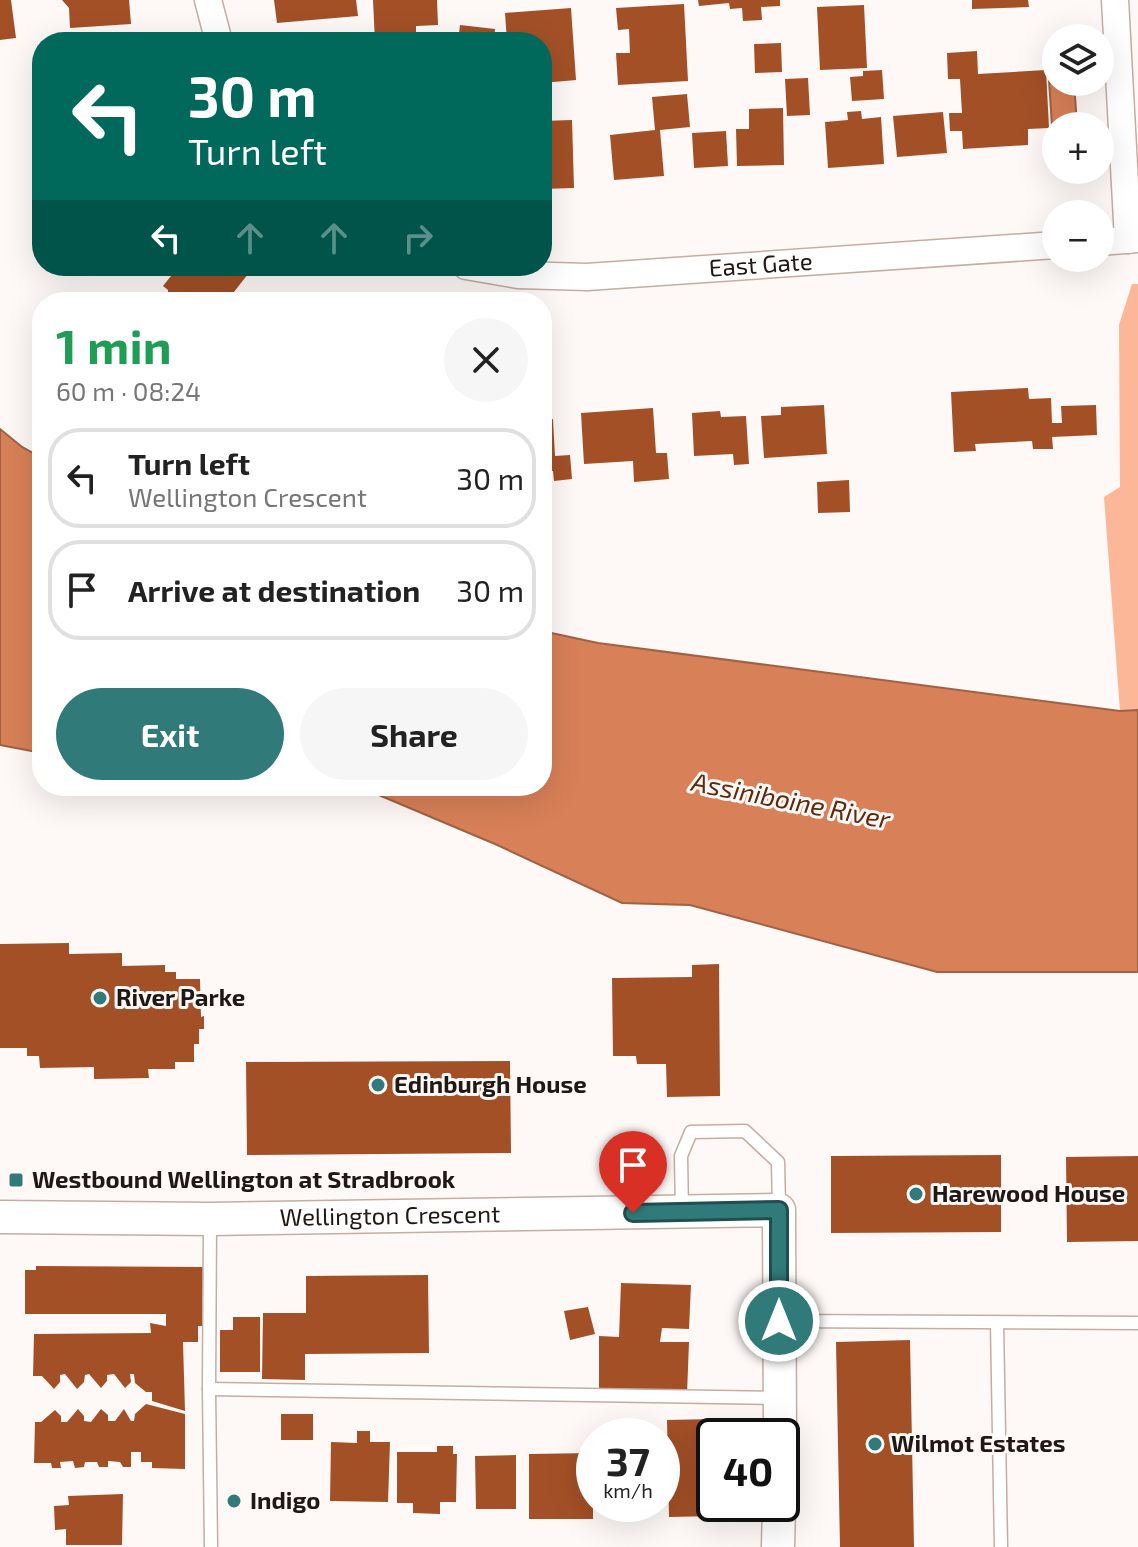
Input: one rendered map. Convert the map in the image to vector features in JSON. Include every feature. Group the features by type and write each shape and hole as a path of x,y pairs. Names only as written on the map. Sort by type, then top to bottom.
{"street":[{"path":"208,0 216,32"},
{"path":"1115,0 1133,239"},
{"name":"East Gate","path":"552,276 587,277 1042,246"},
{"path":"779,1210 780,1418"},
{"name":"Wellington Crescent","path":"0,1217 210,1219 779,1210"},
{"path":"778,1547 779,1522"}],"lane":[{"path":"682,1212 681,1156 691,1132 745,1131 778,1162 779,1210"},
{"path":"210,1219 211,1547"},
{"path":"779,1321 1138,1323"},
{"path":"997,1323 1001,1547"},
{"path":"209,1389 780,1398"}],"shaded area":[{"path":"1132,284 1138,284 1138,710 1120,711 1104,497 1120,487 1119,325"}],"water":[{"path":"1050,96 1075,96 1076,112 1051,112"},
{"path":"0,429 32,452 32,751 0,745"},
{"name":"Assiniboine River","path":"552,633 598,643 1120,711 1138,710 1138,972 937,972 690,905 622,903 381,796 552,796"}],"building":[{"path":"0,0 11,0 16,38 0,40"},
{"path":"62,0 129,0 131,24 70,28 69,8"},
{"path":"274,0 356,0 358,16 277,23"},
{"path":"373,0 437,0 438,25 416,26 416,32 375,32"},
{"path":"698,0 780,0 780,6 761,7 762,20 743,21 742,8 730,9 729,3 699,6"},
{"path":"972,0 1028,0 1029,7 972,9"},
{"path":"684,4 688,81 618,85 616,53 630,53 629,29 618,30 616,8"},
{"path":"864,5 867,68 820,70 817,7"},
{"path":"571,8 576,80 552,82 552,32 506,32 505,13"},
{"path":"460,25 495,29 495,32 459,32"},
{"path":"781,43 782,72 755,73 754,44"},
{"path":"977,51 978,74 1042,70 1042,96 1047,96 1048,112 1042,112 1042,128 1028,129 1028,145 963,149 962,131 950,131 949,113 962,113 960,79 948,79 947,53"},
{"path":"882,70 884,99 852,101 850,77 863,76 863,71"},
{"path":"808,78 810,115 787,116 785,79"},
{"path":"687,94 690,127 660,130 664,176 614,180 610,135 655,130 652,97"},
{"path":"783,108 784,165 737,166 736,129 749,129 749,109"},
{"path":"861,111 862,119 881,117 884,164 828,168 825,122 848,120 847,112"},
{"path":"943,112 947,153 897,157 893,116"},
{"path":"572,120 574,188 552,189 552,121"},
{"path":"726,131 728,166 694,168 692,133"},
{"path":"171,276 246,276 234,292 168,292 163,286"},
{"path":"1028,388 1029,399 1051,398 1052,423 1062,423 1061,406 1096,405 1097,435 1052,437 1053,449 1033,449 1032,441 975,444 976,451 954,452 951,392"},
{"path":"824,405 827,454 764,458 761,416 781,415 781,407"},
{"path":"653,408 656,453 667,453 669,479 634,482 633,461 584,464 581,413"},
{"path":"720,411 721,417 746,416 749,464 734,465 733,454 694,456 692,413"},
{"path":"552,419 555,456 570,455 572,479 554,481"},
{"path":"849,480 850,512 818,513 817,482"},
{"name":"River Parke","path":"69,943 69,954 122,953 122,966 165,965 165,972 176,972 176,979 200,979 204,1029 199,1029 199,1044 194,1044 194,1062 175,1062 175,1069 148,1069 149,1078 94,1079 94,1067 40,1068 39,1056 27,1056 27,1048 0,1048 0,944"},
{"path":"719,964 720,1096 667,1097 666,1064 637,1064 636,1056 613,1056 612,978 692,977 692,965"},
{"name":"Edinburgh House","path":"510,1061 511,1153 247,1155 246,1062"},
{"name":"Harewood House","path":"1001,1155 1001,1232 831,1233 831,1156"},
{"path":"1138,1156 1138,1241 1067,1242 1066,1157"},
{"path":"36,1266 204,1267 204,1326 198,1326 198,1342 183,1342 185,1411 152,1401 152,1392 146,1392 135,1383 134,1374 130,1374 131,1382 125,1388 114,1374 107,1375 107,1381 101,1388 89,1374 85,1375 84,1382 77,1389 65,1374 60,1375 60,1382 54,1389 42,1376 33,1376 34,1334 151,1333 150,1323 166,1326 166,1314 25,1314 25,1270 36,1270"},
{"path":"428,1275 429,1353 305,1354 305,1380 262,1379 263,1313 306,1313 306,1276"},
{"path":"621,1283 691,1285 689,1329 662,1328 660,1342 689,1342 687,1394 599,1391 599,1336 619,1337"},
{"path":"588,1307 595,1334 570,1340 564,1311"},
{"path":"233,1317 260,1317 260,1372 220,1372 220,1330 233,1330"},
{"name":"Wilmot Estates","path":"910,1340 914,1547 840,1547 836,1342"},
{"path":"146,1404 185,1414 185,1469 152,1468 152,1462 141,1462 141,1452 131,1452 131,1467 108,1461 108,1467 99,1467 97,1462 85,1462 84,1467 75,1468 73,1461 60,1462 61,1468 52,1468 51,1463 34,1463 35,1422 41,1422 55,1410 61,1416 61,1422 67,1422 78,1409 84,1421 91,1422 101,1409 108,1415 108,1421 115,1421 124,1409 134,1421 135,1414"},
{"path":"281,1414 313,1414 313,1440 281,1440"},
{"path":"696,1419 696,1516 680,1517 680,1420"},
{"path":"357,1431 370,1431 370,1442 390,1442 388,1502 330,1501 331,1442 357,1443"},
{"path":"437,1446 453,1446 453,1454 457,1454 456,1502 440,1502 440,1514 413,1513 413,1503 397,1503 397,1452 437,1452"},
{"path":"576,1453 576,1519 529,1519 529,1454"},
{"path":"516,1455 516,1509 476,1509 475,1456"},
{"path":"123,1494 122,1545 66,1545 66,1529 55,1530 54,1506 69,1505 68,1496"}],"place":[{"name":"River Parke","path":"100,998"},
{"name":"Edinburgh House","path":"378,1085"},
{"name":"Westbound Wellington at Stradbrook","path":"16,1180"},
{"name":"Harewood House","path":"916,1194"},
{"name":"Wilmot Estates","path":"875,1444"},
{"name":"Indigo","path":"234,1501"}],"route":[{"path":"633,1213 779,1210 779,1321"}]}
